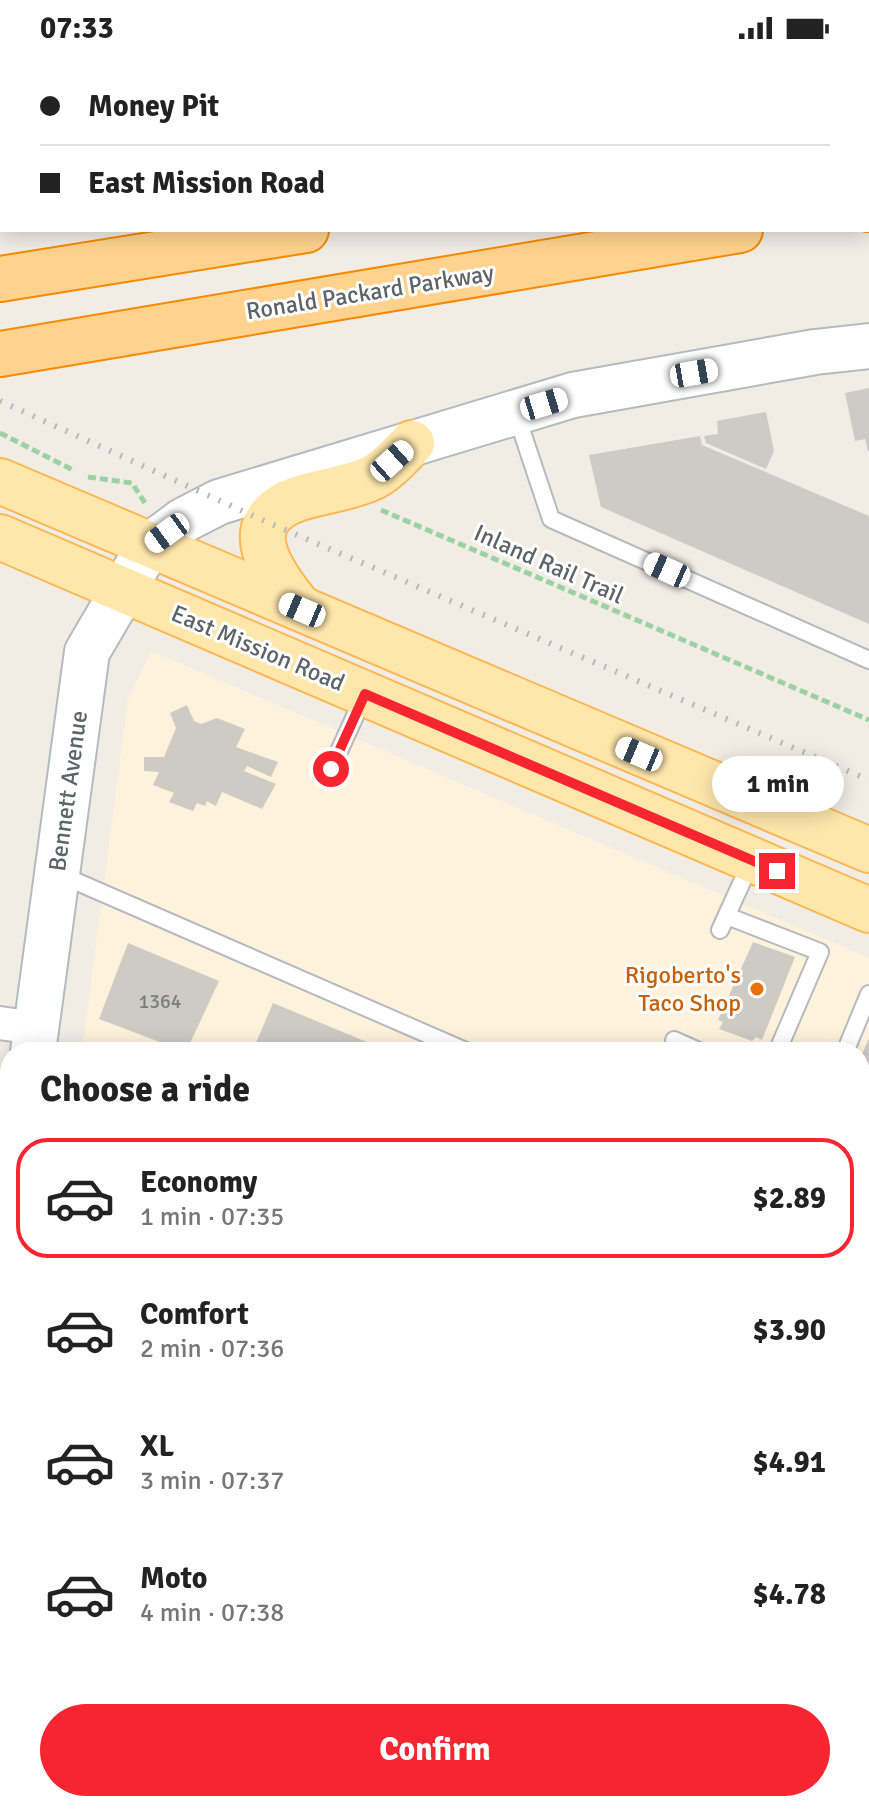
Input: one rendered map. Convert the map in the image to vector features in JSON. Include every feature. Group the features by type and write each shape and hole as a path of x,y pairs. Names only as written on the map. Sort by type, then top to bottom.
{"highway":[{"path":"67,271 210,232"},
{"path":"0,279 67,271 294,232"},
{"name":"Ronald Packard Parkway","path":"0,354 728,232"}],"main road":[{"path":"302,610 272,574 263,555 263,537 273,512 296,500 373,478 412,443"},
{"path":"0,481 868,850"},
{"name":"East Mission Road","path":"0,537 869,910"},
{"path":"752,860 759,848 771,844 868,850"}],"street":[{"path":"149,546 184,520 219,502 573,395 815,352 869,346"},
{"name":"Bennett Avenue","path":"23,1034 57,873 87,652 149,546"}],"lane":[{"path":"516,412 551,519 869,660"},
{"path":"331,769 365,694"},
{"path":"752,860 724,923 820,952 781,1042"},
{"path":"57,873 445,1042"},
{"path":"849,1042 868,998"},
{"path":"674,1040 678,1042"}],"path":[{"path":"0,433 86,477 132,483 144,502"},
{"name":"Inland Rail Trail","path":"371,506 869,720"}],"shaded area":[{"path":"151,651 869,958 869,1042 83,1042 128,699"}],"building":[{"path":"869,388 868,451 865,439 855,441 845,393"},
{"path":"766,412 774,451 766,469 706,443 704,436 718,434 717,421"},
{"path":"700,436 702,445 869,516 869,624 601,507 589,455"},
{"path":"187,705 194,721 201,724 217,718 245,729 236,747 278,762 271,777 247,766 244,771 276,784 262,809 222,792 216,806 207,801 205,806 197,803 193,811 169,802 174,793 153,785 159,772 144,771 144,757 164,757 176,728 170,713"},
{"name":"Rigoberto's Taco Shop","path":"753,942 795,957 762,1040 756,1037 752,1041 719,1029 723,1022 718,1020"},
{"path":"128,943 219,981 191,1042 160,1042 99,1019"},
{"path":"273,1003 367,1042 256,1042"}],"railway":[{"path":"0,401 269,523 869,780"}],"place":[{"name":"Rigoberto's Taco Shop","path":"757,989"}],"route":[{"path":"331,769 365,694 777,871"}]}
